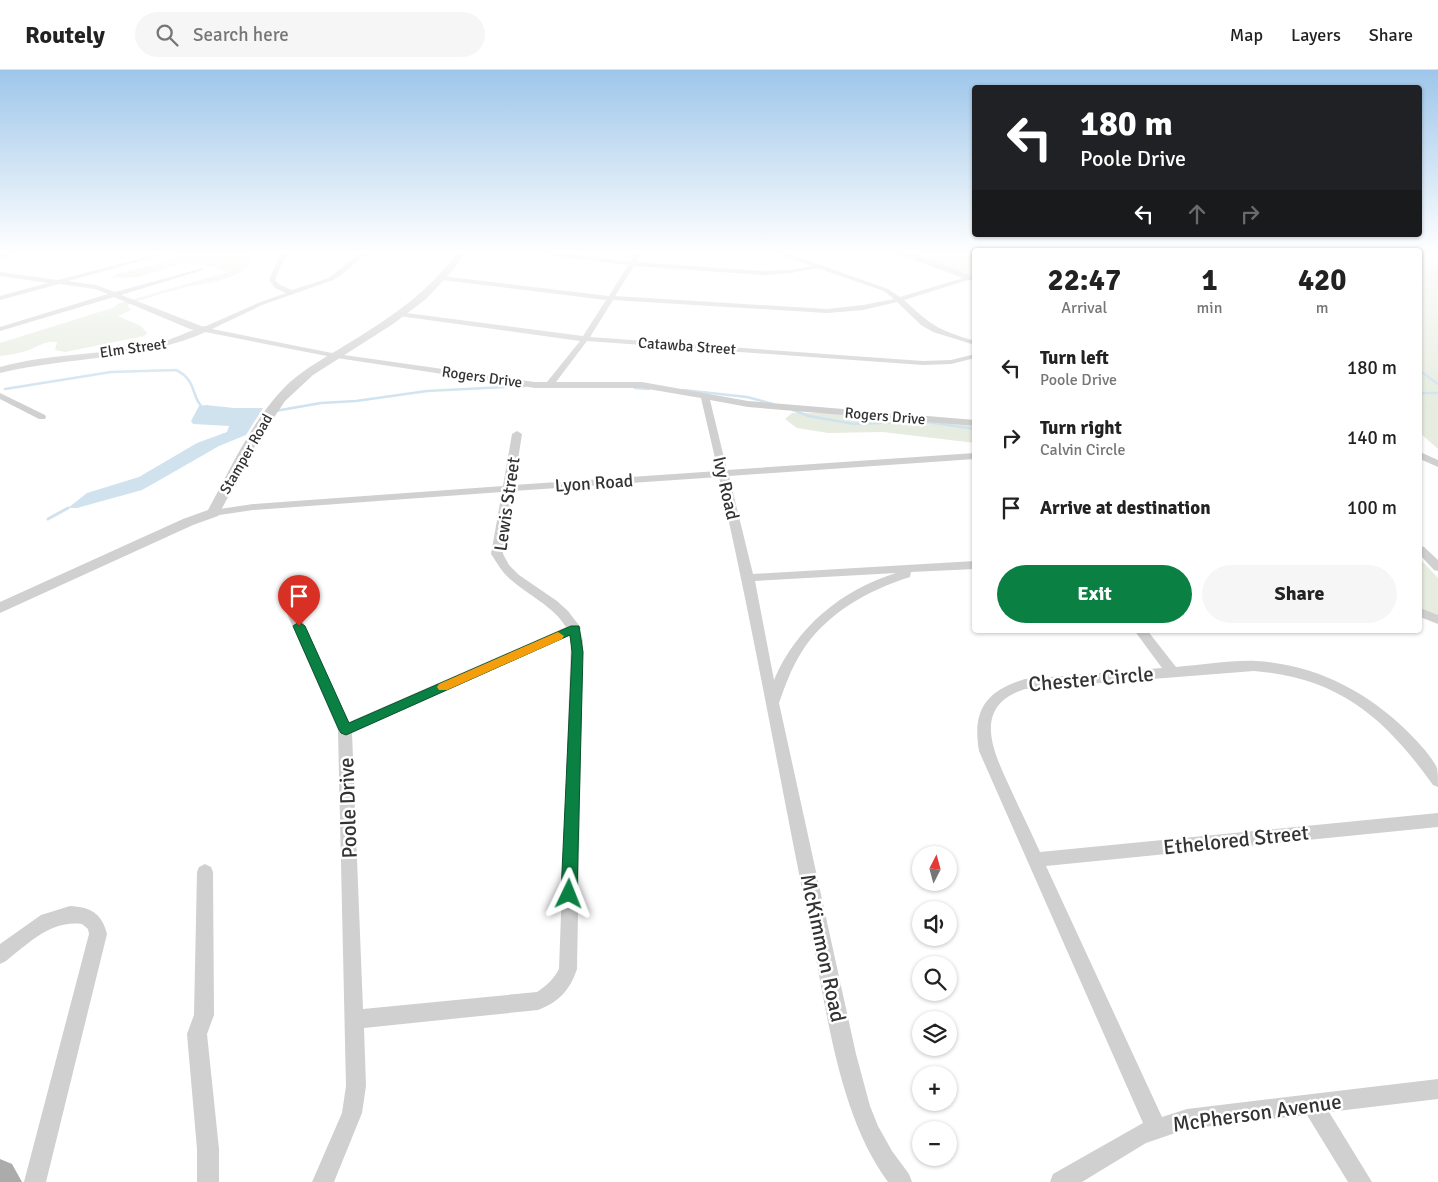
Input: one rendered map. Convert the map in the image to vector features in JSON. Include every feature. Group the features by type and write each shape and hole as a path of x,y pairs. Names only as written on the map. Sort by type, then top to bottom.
{"main road":[{"path":"0,1178 4,1182"}],"street":[{"path":"0,329 87,303"},
{"name":"Rogers Drive","path":"137,303 183,323 205,329 337,356 549,386 642,385 748,404 972,423"},
{"name":"Elm Street","path":"0,370 47,358 157,347 181,340 263,303"},
{"name":"Stamper Road","path":"0,608 188,522 213,514 264,420 274,407 308,374 399,314 412,303"},
{"path":"549,386 585,339 607,303"},
{"path":"691,303 826,311 855,309 879,303"},
{"path":"904,303 929,327 941,333 972,342"},
{"name":"Catawba Street","path":"399,314 585,339 923,363 951,362 972,357"},
{"path":"0,396 42,417"},
{"name":"Ivy Road","path":"705,397 748,578"},
{"name":"Lewis Street","path":"517,434 497,546 500,562 505,568 564,612 575,628"},
{"name":"Lyon Road","path":"213,514 272,506 972,456"},
{"path":"1422,457 1438,464"},
{"path":"1422,551 1438,568"},
{"path":"748,578 972,565"},
{"path":"771,705 795,652 809,632 849,599 874,585 927,568"},
{"name":"McKimmon Road","path":"748,578 771,705 824,954 860,1106 870,1132 884,1158 901,1182"},
{"path":"291,609 346,730 575,628 578,652 568,969 565,979 548,996 527,1003 354,1019"},
{"path":"1422,613 1438,620"},
{"path":"1142,633 1172,672"},
{"name":"Chester Circle","path":"1156,1128 986,751 983,725 992,703 1005,691 1025,684 1270,666 1296,671 1322,680 1349,693 1380,714 1407,740 1438,780"},
{"name":"Poole Drive","path":"323,1182 352,1113 355,1099 346,730"},
{"name":"Ethelored Street","path":"1035,860 1438,820"},
{"path":"205,872 204,1015 197,1034 208,1148 208,1182"},
{"path":"0,955 29,933 53,919 76,914 92,920 96,926 98,934 35,1182"},
{"name":"McPherson Avenue","path":"1060,1182 1121,1145 1156,1128 1187,1120 1438,1089"},
{"path":"1312,1104 1361,1182"}],"shaded area":[{"path":"120,303 133,303 127,305 131,310 118,316 141,326 147,333 144,336 65,352 55,350 57,342 49,342 22,352 0,356 0,343 112,308"},
{"path":"1422,303 1438,303 1438,449 1422,435"},
{"path":"792,413 829,413 972,426 972,443 883,432 828,433 797,428 785,419"},
{"path":"1422,561 1438,578 1438,619 1422,611"}],"water":[{"path":"199,406 234,408 263,408 246,435 219,446 142,490 77,508 68,508 87,493 139,477 197,443 227,432 229,426 193,424 191,421"}],"waterway":[{"path":"5,389 111,372 176,370 183,374 191,383 202,407"},
{"path":"1422,372 1438,384"},
{"path":"275,411 321,403 356,401 427,391 525,386"},
{"path":"635,388 649,389"},
{"path":"683,390 747,397 773,404"},
{"path":"1422,393 1438,393"},
{"path":"793,410 809,416 854,424 920,421 972,429"},
{"path":"48,519 68,508"}],"slow traffic":[{"path":"443,687 558,636"}],"route":[{"path":"299,626 346,730 575,628 578,652 569,894"}]}
